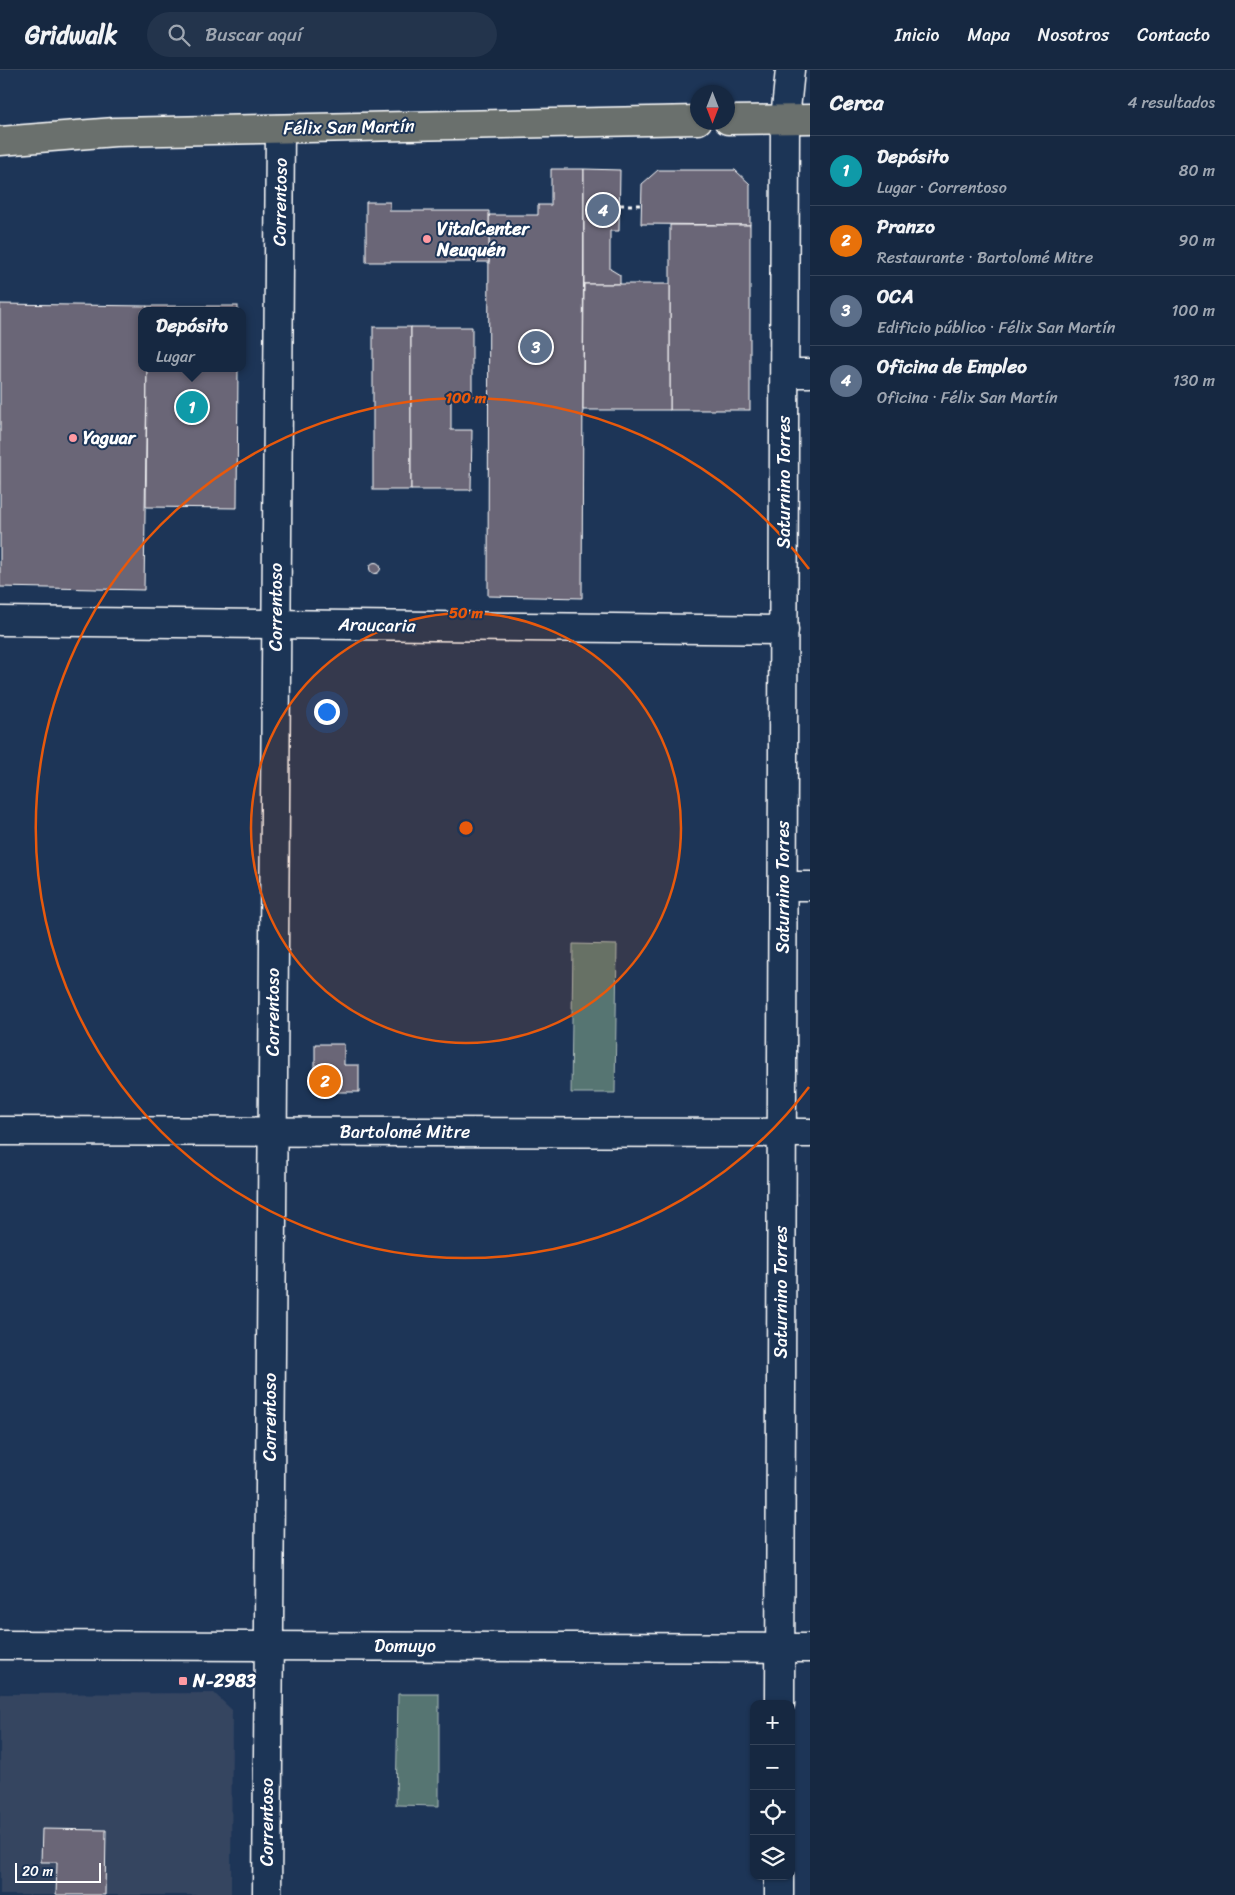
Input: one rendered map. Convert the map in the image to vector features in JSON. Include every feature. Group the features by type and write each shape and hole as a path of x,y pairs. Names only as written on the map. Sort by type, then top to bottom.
{"highway":[{"path":"735,120 798,119"},
{"name":"Félix San Martín","path":"0,141 115,132 690,120"}],"street":[{"name":"Saturnino Torres","path":"780,1700 784,630 797,373 798,119 790,70"},
{"name":"Correntoso","path":"267,1895 280,128"},
{"name":"Araucaria","path":"0,621 784,630"},
{"path":"783,886 810,886"},
{"name":"Bartolomé Mitre","path":"0,1131 810,1133"},
{"name":"Domuyo","path":"0,1645 810,1648"},
{"path":"779,1880 779,1895"}],"path":[{"path":"620,205 642,205"}],"shaded area":[{"path":"214,1693 232,1710 231,1895 0,1895 0,1694"}],"green space":[{"path":"573,944 617,945 615,1093 571,1093"},
{"path":"398,1694 439,1694 439,1806 396,1805"}],"building":[{"path":"551,169 584,169 582,598 488,596 489,215 538,215 538,205 551,205"},
{"path":"584,169 620,170 619,231 610,231 610,269 620,275 620,284 584,284"},
{"path":"658,170 735,170 750,184 750,225 641,224 642,184"},
{"name":"VitalCenter Neuquén","path":"366,202 390,202 390,211 489,211 489,262 366,262"},
{"path":"670,225 750,225 750,410 670,410"},
{"path":"584,284 670,284 670,410 583,410"},
{"name":"Yaguar","path":"0,304 147,306 138,307 138,372 147,372 144,590 0,587"},
{"path":"147,306 238,306 238,307"},
{"path":"373,327 411,327 411,490 373,490"},
{"path":"411,327 472,327 472,394 451,394 451,430 472,430 471,490 411,490"},
{"path":"147,372 238,372 237,508 146,507"},
{"path":"375,562 381,568 375,574 369,568"},
{"path":"315,1044 344,1044 344,1065 359,1065 359,1092 315,1092"},
{"path":"42,1829 106,1830 105,1895 56,1895 57,1862 41,1862"}],"place":[{"name":"Oficina de Empleo","path":"603,210"},
{"name":"VitalCenter Neuquén","path":"427,239"},
{"name":"OCA","path":"536,347"},
{"name":"Depósito","path":"192,407"},
{"name":"Yaguar","path":"73,438"},
{"name":"Pranzo","path":"325,1081"},
{"name":"N-2983","path":"183,1681"}]}
